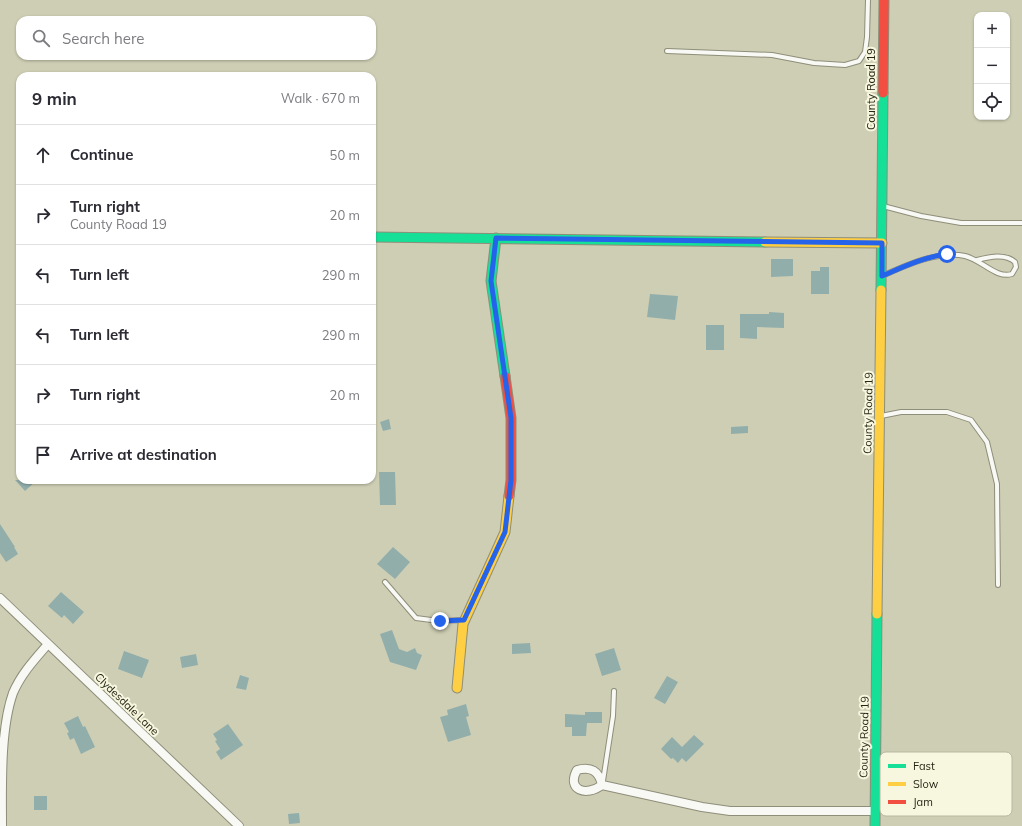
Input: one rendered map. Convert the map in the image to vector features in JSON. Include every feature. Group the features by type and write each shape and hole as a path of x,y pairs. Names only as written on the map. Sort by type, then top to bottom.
{"street":[{"name":"County Road 19","path":"875,826 883,206 884,0"},
{"path":"376,237 882,243"},
{"path":"457,688 464,620 505,532 511,480 511,418 491,281 496,238"},
{"name":"Clydesdale Lane","path":"0,598 239,826"},
{"path":"2,826 3,742 7,711 13,693 20,679 48,644"},
{"path":"602,785 702,807 730,811 875,811"}],"lane":[{"path":"667,51 772,55 814,63 845,65 859,61 865,52 868,0"},
{"path":"883,206 921,216 961,223 1022,223"},
{"path":"882,276 903,266 947,254 964,256 977,260 1002,275 1012,274 1015,271 1015,262 1008,257 989,257 977,260"},
{"path":"880,416 901,412 947,412 971,420 987,442 997,484 998,585"},
{"path":"385,582 416,618 440,621 464,620"},
{"path":"602,785 613,716 614,691"}],"building":[{"path":"771,259 793,259 793,276 771,277"},
{"path":"820,267 829,267 829,294 811,294 811,271 820,271"},
{"path":"650,294 678,296 675,320 647,317"},
{"path":"769,312 784,313 784,328 757,327 757,339 740,338 740,314 769,314"},
{"path":"706,325 724,325 724,350 706,350"},
{"path":"389,419 391,429 383,431 380,422"},
{"path":"748,426 748,433 731,434 731,427"},
{"path":"379,472 395,472 396,505 380,505"},
{"path":"19,484 33,484 25,491"},
{"path":"0,524 18,554 6,562 0,553"},
{"path":"393,547 410,562 395,579 377,564"},
{"path":"61,592 84,612 73,624 64,615 62,618 48,606"},
{"path":"392,630 399,649 407,652 415,648 417,653 422,655 416,670 390,662 380,634"},
{"path":"530,643 531,653 512,654 512,644"},
{"path":"614,648 621,670 602,676 595,654"},
{"path":"124,651 149,660 142,678 118,669"},
{"path":"196,654 198,665 182,668 180,657"},
{"path":"240,675 249,678 246,690 236,688"},
{"path":"667,676 678,682 665,704 654,698"},
{"path":"466,704 469,716 466,717 471,735 448,742 440,717 448,715 447,710"},
{"path":"585,712 602,712 602,723 587,723 586,736 572,736 572,727 565,727 565,714 585,715"},
{"path":"78,716 83,727 85,726 95,747 81,754 74,738 70,740 67,733 69,732 64,723"},
{"path":"228,724 243,745 221,760 216,752 220,749 213,734"},
{"path":"694,735 704,744 686,762 682,758 678,763 673,758 671,759 661,749 672,737 682,747"},
{"path":"34,796 47,796 47,810 34,810"},
{"path":"299,813 300,823 289,824 288,814"}],"traffic: fast":[{"path":"881,290 883,93"},
{"path":"376,237 765,242"},
{"path":"496,238 491,281 505,376"},
{"path":"875,826 877,614"}],"traffic: slow":[{"path":"765,242 882,243"},
{"path":"877,614 881,290"},
{"path":"457,688 463,624 505,532 509,496"}],"traffic: jam":[{"path":"883,93 884,0"},
{"path":"505,376 511,418 511,480 509,496"}],"route":[{"path":"440,621 464,620 505,532 511,480 511,418 491,281 496,238 882,243 882,276 903,266 947,254"}]}
